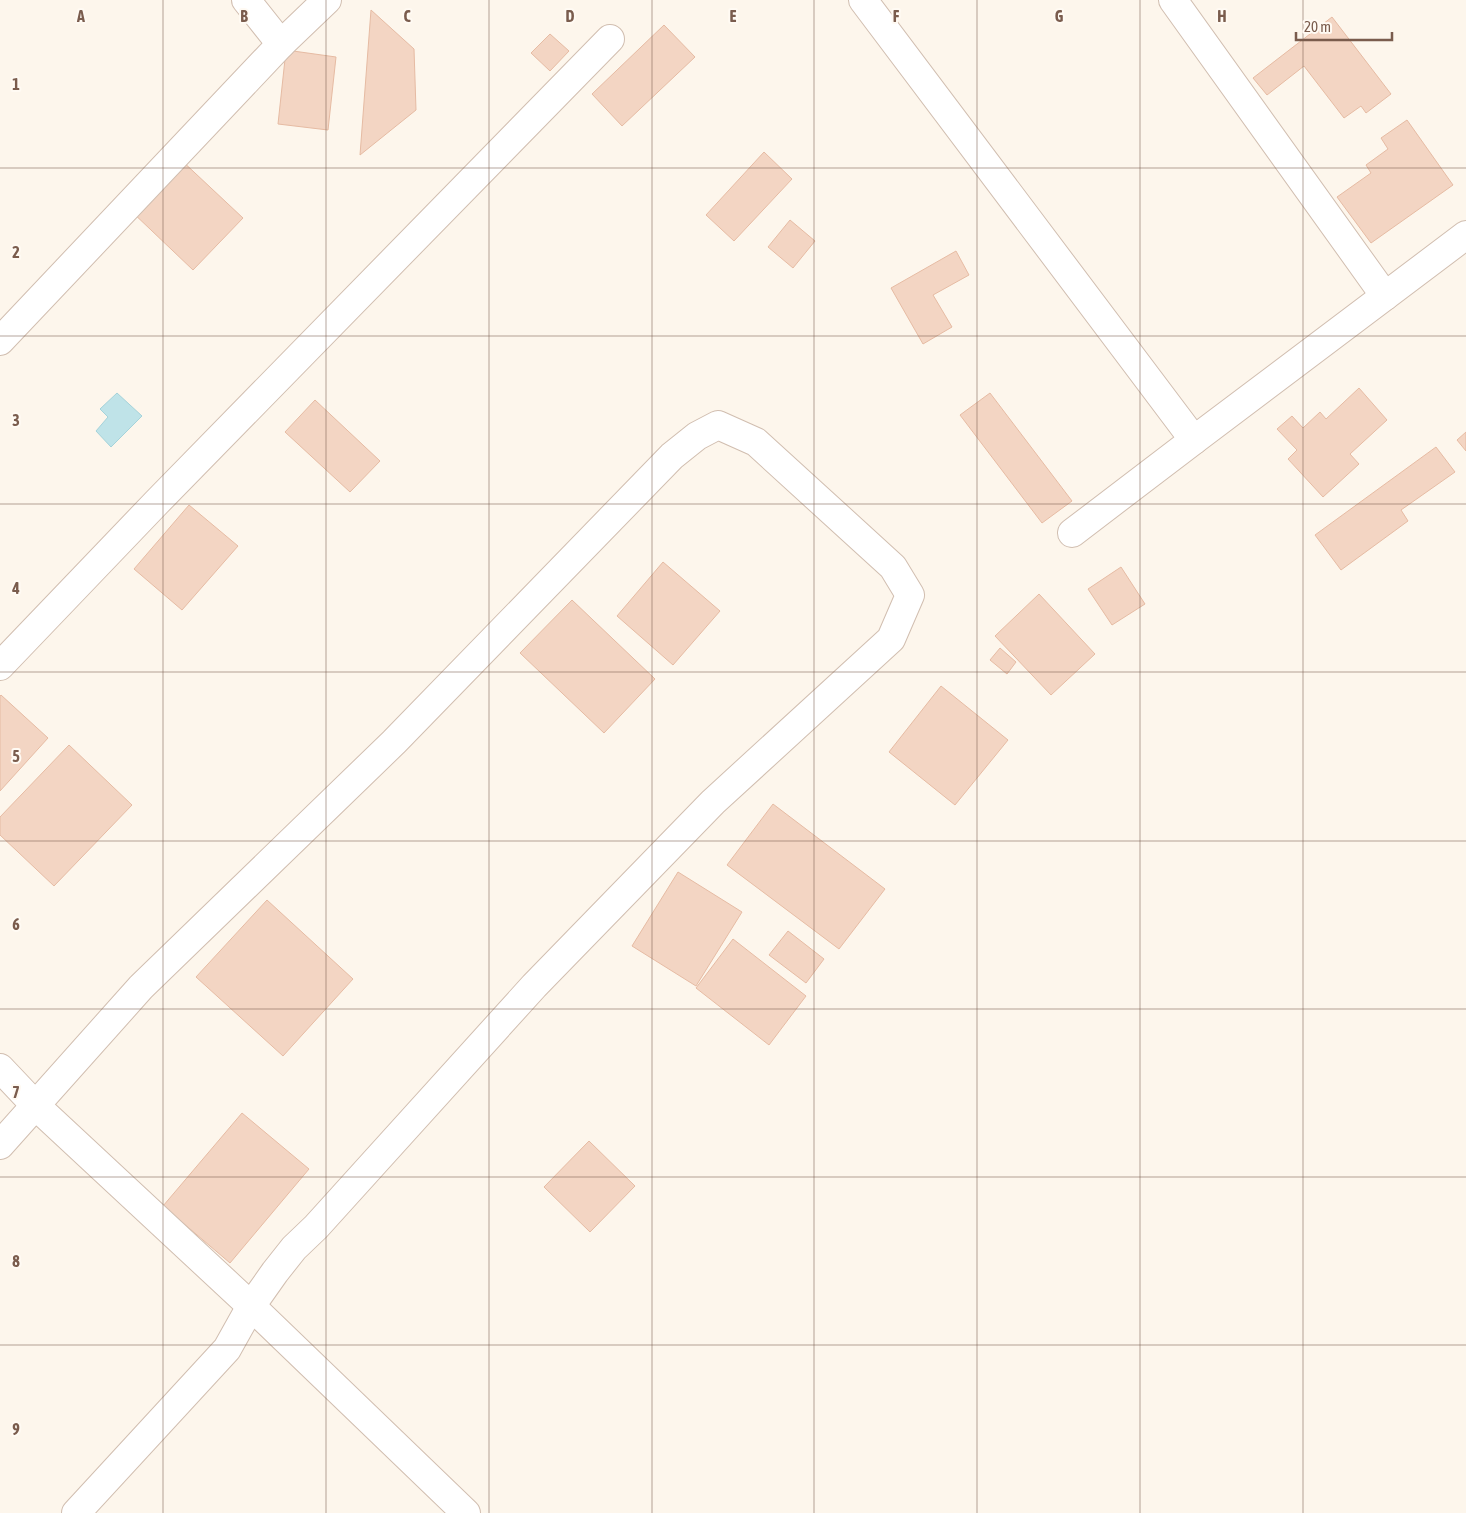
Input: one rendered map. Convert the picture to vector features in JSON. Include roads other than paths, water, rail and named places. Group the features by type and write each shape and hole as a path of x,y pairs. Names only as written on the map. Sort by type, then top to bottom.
{"street":[{"path":"246,0 281,44"},
{"path":"0,341 281,44 327,0"},
{"path":"863,0 1194,440"},
{"path":"1173,0 1385,296"},
{"path":"0,666 163,495 610,39"},
{"path":"1072,533 1466,235"},
{"path":"0,1145 141,987 394,742 672,456 697,436 718,425 756,442 893,567 910,595 891,639 713,802 534,986 316,1227 294,1248 252,1306 227,1349 76,1513"},
{"path":"0,1068 36,1106 252,1306 466,1513"}],"water":[{"path":"117,393 142,416 111,447 96,431 108,417 100,409"}]}
